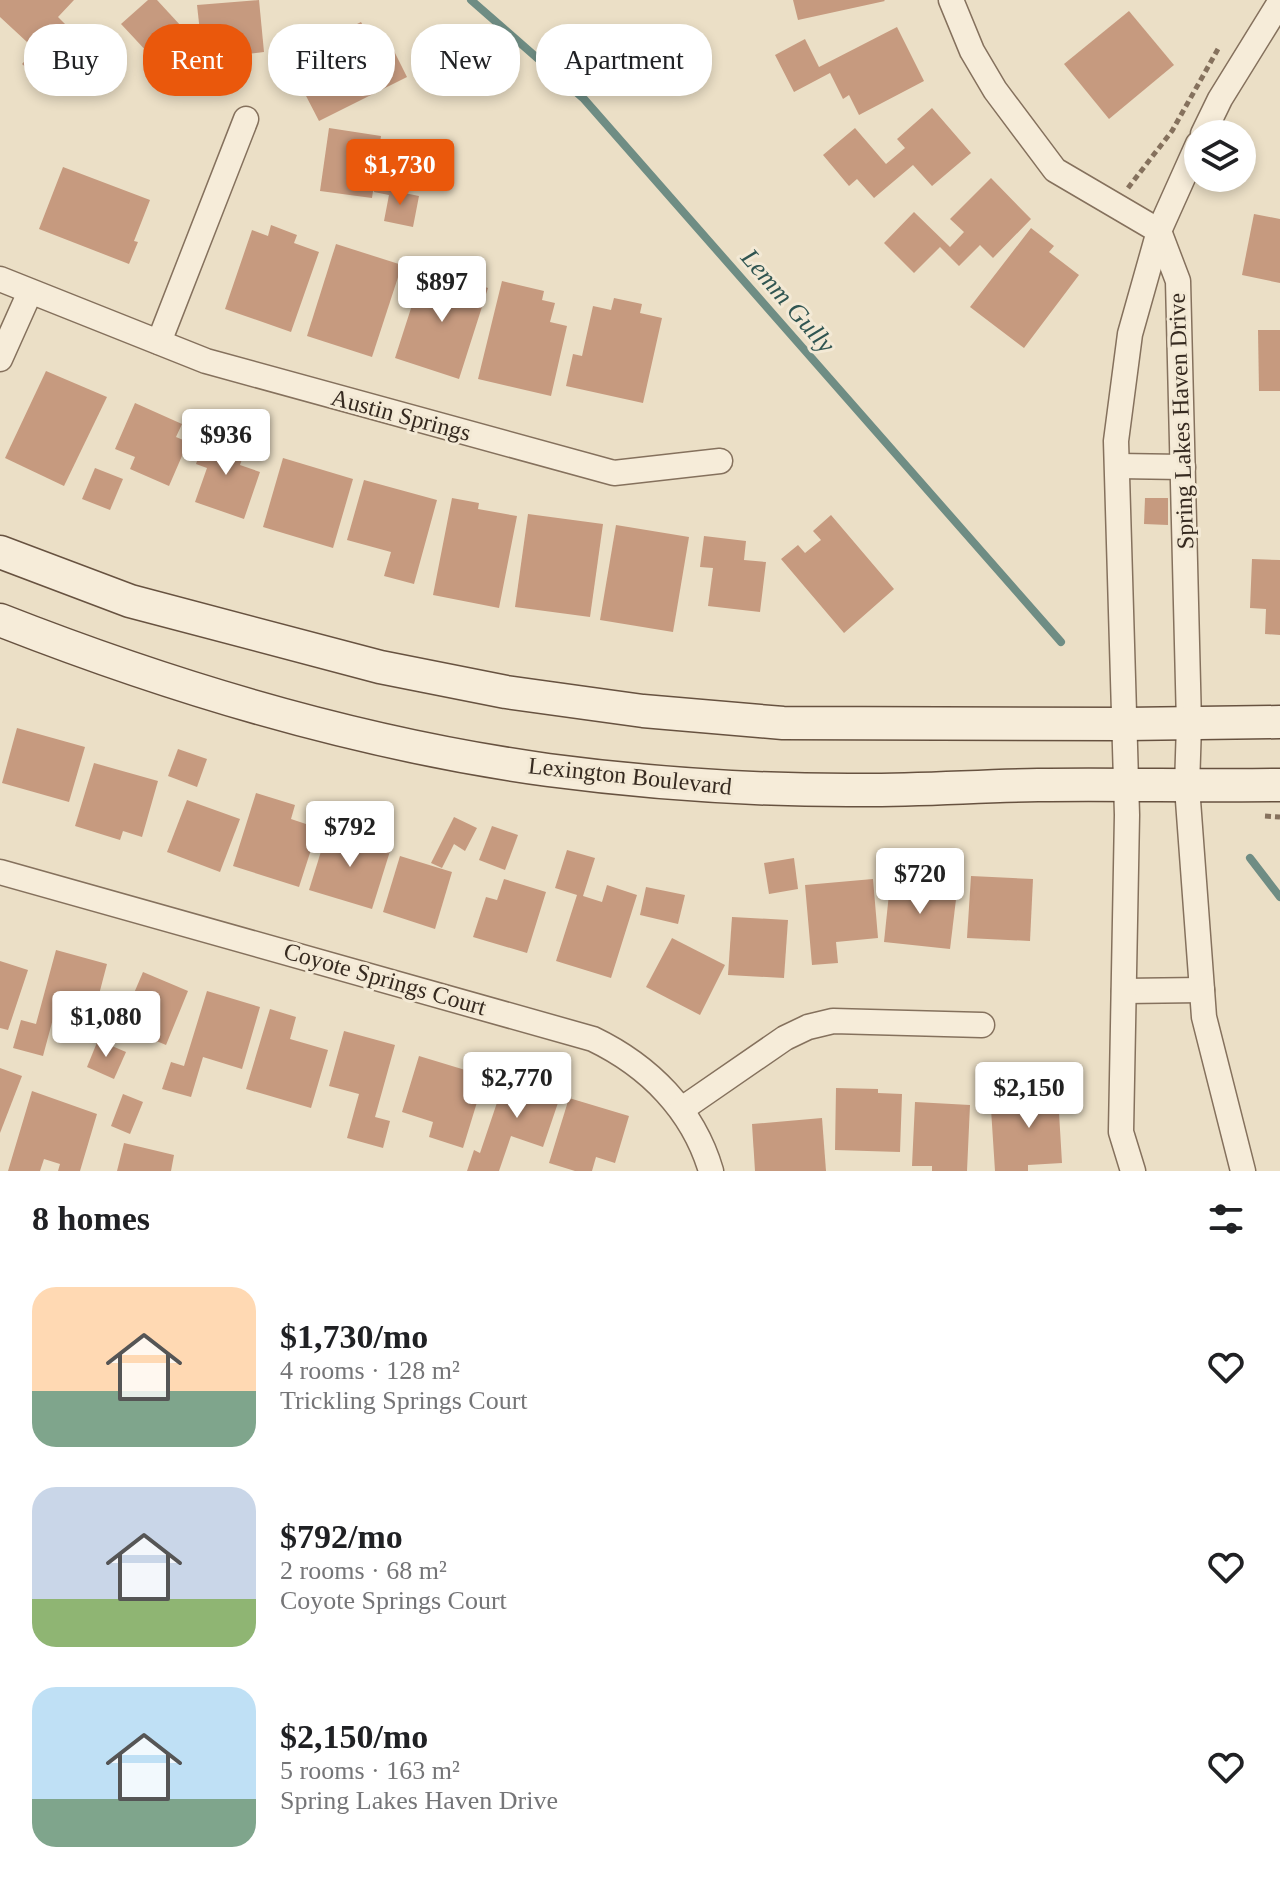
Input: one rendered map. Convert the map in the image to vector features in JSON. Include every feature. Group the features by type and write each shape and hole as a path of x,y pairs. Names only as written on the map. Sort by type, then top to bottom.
{"main road":[{"path":"0,552 130,601 380,667 506,692 643,711 783,723 1280,722"},
{"name":"Lexington Boulevard","path":"0,620 132,669 265,710 398,742 546,769 637,780 805,789 1280,785"}],"street":[{"path":"951,0 972,51 995,90 1055,170 1159,231 1184,175"},
{"path":"1210,120 1280,2"},
{"path":"159,342 246,119"},
{"name":"Spring Lakes Haven Drive","path":"1133,1171 1121,1132 1126,785 1116,441 1130,334 1159,231"},
{"name":"Spring Lakes Haven Drive","path":"1159,231 1178,281 1189,724 1187,787 1204,1017 1243,1171"},
{"name":"Austin Springs","path":"0,279 206,361 614,473 720,461"},
{"path":"0,359 30,292"},
{"path":"1118,466 1183,467"},
{"name":"Coyote Springs Court","path":"0,872 573,1032 612,1048 662,1088 682,1109 696,1131 711,1171"},
{"path":"1124,991 1202,990"},
{"path":"682,1109 785,1038 808,1027 833,1021 982,1025"}],"path":[{"path":"1116,205 1146,161 1172,131 1222,43"}],"building":[{"path":"0,0 74,0 58,17 65,24 24,24 24,39 0,17"},
{"path":"148,0 157,0 179,24 143,24 143,48 127,30 127,24 121,24"},
{"path":"259,0 264,52 252,53 252,24 199,24 197,5"},
{"path":"793,0 884,0 885,1 798,20"},
{"path":"1129,11 1174,65 1109,119 1064,64"},
{"path":"897,27 924,81 859,115 849,95 843,99 830,73 794,92 775,55 805,39 819,67"},
{"path":"395,53 407,77 395,83"},
{"path":"306,96 369,96 319,121"},
{"path":"932,108 971,153 932,186 913,165 874,198 857,179 849,186 823,155 855,128 886,164 905,148 897,139"},
{"path":"329,128 381,136 372,198 320,191"},
{"path":"63,167 150,200 134,241 138,242 129,264 39,229"},
{"path":"991,178 1031,219 993,258 980,245 959,266 940,247 914,273 884,243 914,212 950,247 964,232 950,219"},
{"path":"375,187 419,196 413,227 384,221 389,195 374,192"},
{"path":"1254,214 1280,219 1280,283 1242,275"},
{"path":"271,225 297,235 294,243 319,252 291,332 225,309 252,230 268,236"},
{"path":"1031,228 1054,246 1049,252 1079,275 1024,348 970,307"},
{"path":"336,244 402,265 372,357 307,336"},
{"path":"439,272 488,288 459,379 395,358 422,274 437,279"},
{"path":"502,281 544,291 542,300 555,303 550,322 567,326 551,396 478,379"},
{"path":"614,298 642,304 640,313 662,318 643,403 566,386 573,354 582,356 593,306 611,310"},
{"path":"1258,330 1280,330 1280,391 1259,391"},
{"path":"46,371 107,397 64,486 5,458"},
{"path":"135,403 182,424 176,437 188,442 169,486 130,469 135,457 115,449"},
{"path":"207,433 246,447 240,465 260,472 244,519 195,502 207,468 196,464"},
{"path":"283,458 353,479 333,548 263,527"},
{"path":"95,468 123,479 110,510 82,499"},
{"path":"364,480 437,500 414,584 384,576 391,552 347,540"},
{"path":"452,498 479,503 478,509 517,516 499,608 433,595"},
{"path":"1145,498 1168,498 1168,525 1144,524"},
{"path":"528,514 603,524 590,617 515,607"},
{"path":"831,515 894,589 844,633 781,559 798,545 805,553 821,540 813,531"},
{"path":"616,525 689,537 673,632 600,620"},
{"path":"704,536 746,541 744,560 766,562 760,612 708,606 713,568 700,567"},
{"path":"1252,559 1280,560 1280,635 1265,634 1266,609 1250,608"},
{"path":"17,728 85,747 69,802 2,783"},
{"path":"178,749 207,759 197,787 168,776"},
{"path":"94,763 158,781 142,837 123,831 120,840 75,826"},
{"path":"256,793 295,805 291,819 318,828 299,887 233,866"},
{"path":"187,800 240,819 220,872 167,852"},
{"path":"454,817 477,828 465,851 454,844 442,868 431,863"},
{"path":"492,826 518,835 505,870 479,860"},
{"path":"328,829 391,848 372,909 309,890"},
{"path":"567,850 595,858 583,896 602,902 607,885 637,895 611,978 556,961 577,895 555,888"},
{"path":"400,856 452,872 435,929 383,912"},
{"path":"794,858 798,889 769,894 764,863"},
{"path":"971,876 1033,879 1030,941 967,938"},
{"path":"504,879 546,892 527,953 473,937 486,897 497,900"},
{"path":"873,879 878,938 836,942 838,963 812,965 805,885"},
{"path":"890,884 957,891 950,949 884,942"},
{"path":"646,887 685,895 678,924 640,915"},
{"path":"732,917 788,920 784,978 728,975"},
{"path":"672,938 725,965 700,1015 646,987"},
{"path":"56,950 107,964 91,1025 54,1015 43,1056 13,1048 21,1020 36,1024"},
{"path":"0,961 28,970 8,1030 0,1028"},
{"path":"143,972 188,991 166,1045 120,1026"},
{"path":"207,991 260,1007 242,1069 203,1057 191,1097 162,1089 171,1062 184,1066"},
{"path":"270,1009 296,1017 290,1039 328,1050 311,1108 246,1089"},
{"path":"344,1031 395,1045 375,1117 390,1121 383,1148 347,1138 359,1094 329,1086"},
{"path":"98,1040 126,1052 114,1079 87,1067"},
{"path":"419,1056 485,1076 463,1148 429,1137 433,1122 402,1112"},
{"path":"0,1068 22,1076 0,1133"},
{"path":"507,1073 562,1091 543,1147 511,1136 499,1171 467,1171 474,1150 480,1153"},
{"path":"1057,1079 1062,1163 1028,1165 1028,1171 995,1171 991,1109 1028,1107 1026,1081"},
{"path":"836,1088 878,1089 878,1093 902,1094 900,1152 835,1150"},
{"path":"32,1091 97,1114 80,1171 58,1171 60,1164 44,1159 40,1171 8,1171"},
{"path":"123,1094 143,1102 130,1134 111,1126"},
{"path":"569,1098 629,1116 615,1163 596,1157 592,1171 575,1171 549,1163"},
{"path":"915,1102 970,1105 967,1171 932,1171 932,1166 912,1166"},
{"path":"822,1118 826,1171 755,1171 752,1124"},
{"path":"124,1143 174,1155 171,1171 117,1171"}],"waterway":[{"name":"Lemm Gully","path":"471,0 584,99 1061,642"},
{"name":"Lemm Gully","path":"1250,858 1280,897"}]}
